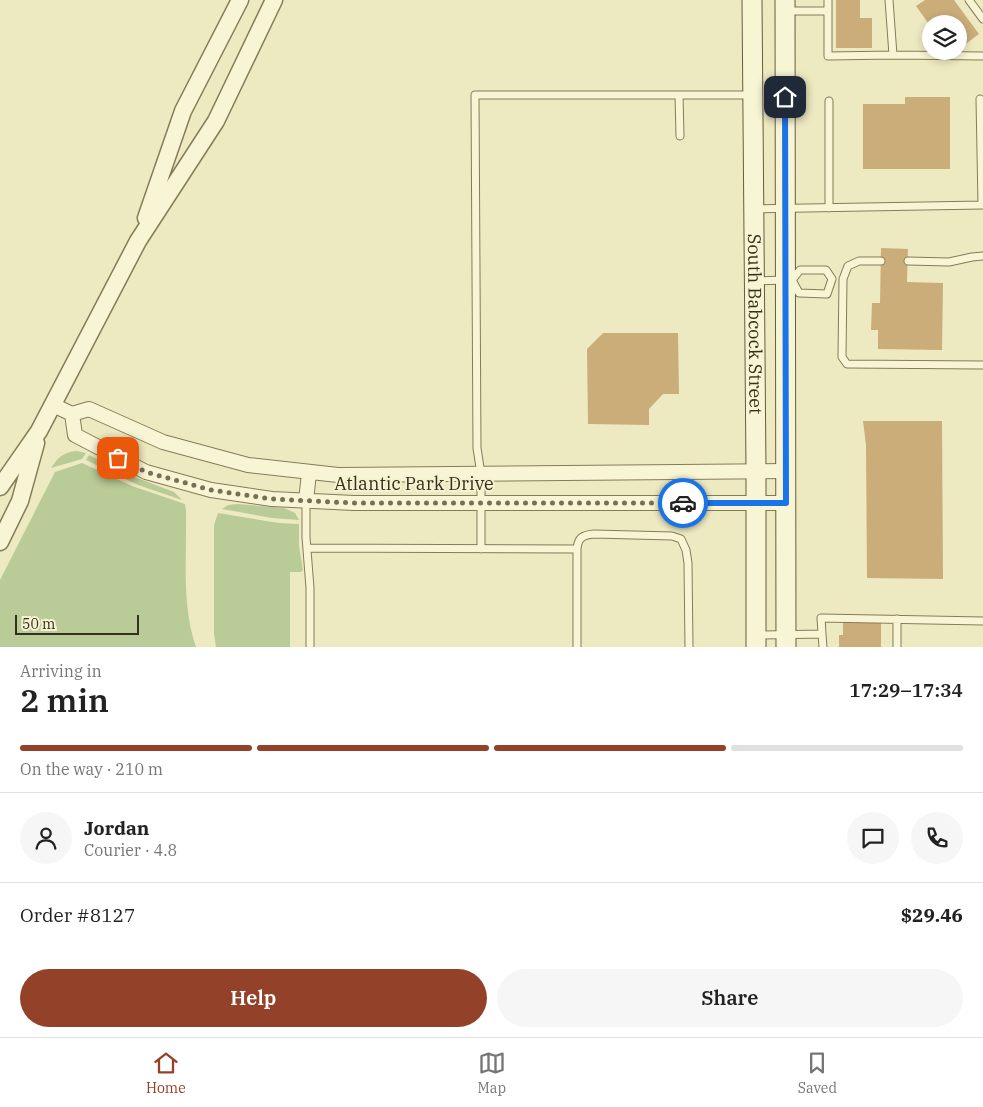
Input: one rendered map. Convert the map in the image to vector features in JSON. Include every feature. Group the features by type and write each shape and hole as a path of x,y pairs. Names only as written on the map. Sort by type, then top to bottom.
{"main road":[{"name":"South Babcock Street","path":"752,0 756,641"},
{"name":"South Babcock Street","path":"785,6 786,209 789,280 786,641"}],"street":[{"path":"138,241 183,111 240,0"},
{"path":"0,487 39,431 138,241 216,121 274,0"},
{"path":"53,405 72,414"},
{"name":"Atlantic Park Drive","path":"786,471 338,475 309,473 248,465 162,442 89,408 72,414 75,435 146,472 211,490 272,499 354,503 786,503"},
{"path":"0,542 20,501 39,431"},
{"path":"306,501 309,473"}],"lane":[{"path":"828,0 828,56 983,56"},
{"path":"889,0 893,55"},
{"path":"970,0 983,19"},
{"path":"785,6 828,11"},
{"path":"679,94 680,136"},
{"path":"481,549 481,474 477,448 475,95 752,94"},
{"path":"753,209 982,205 980,100"},
{"path":"829,101 829,208"},
{"path":"908,261 948,262 983,256"},
{"path":"881,261 859,260 848,266 843,279 842,357 847,364 983,365"},
{"path":"754,281 789,280 800,270 826,270 832,279"},
{"path":"789,280 799,293 827,294 832,279"},
{"path":"832,279 843,279"},
{"path":"306,501 310,588 310,647"},
{"path":"577,647 578,540 583,535 594,534 672,536 681,539 686,550 688,563 689,647"},
{"path":"307,548 577,550"},
{"path":"823,647 821,618 983,621"},
{"path":"897,618 898,647"},
{"path":"756,641 786,641 822,634"}],"green space":[{"path":"77,451 86,453 82,459 51,468 62,456"},
{"path":"89,455 124,473 174,492 182,500 138,485 86,460"},
{"path":"82,463 132,486 185,504 188,614 196,647 0,647 0,580 55,472"},
{"path":"238,504 284,508 295,513 299,520 272,518 222,509 228,505"},
{"path":"218,513 279,523 299,524 299,546 303,570 301,572 290,572 290,647 216,647 214,634 214,525"}],"building":[{"path":"836,0 860,0 860,18 872,18 872,48 836,48"},
{"path":"925,0 954,0 965,15 922,15 916,6"},
{"path":"967,18 979,34 967,43"},
{"path":"905,97 950,97 950,169 863,169 863,104 905,104"},
{"path":"881,248 908,249 907,282 943,283 942,350 878,349 878,330 871,330 872,303 880,303"},
{"path":"603,333 678,333 679,394 663,394 649,409 649,425 588,424 587,349"},
{"path":"863,421 942,421 943,579 867,578 866,445"},
{"path":"843,623 881,623 881,647 839,647 839,635 843,635"}],"way so far":[{"path":"118,458 146,472 211,490 272,499 354,503 683,503"}],"route":[{"path":"683,503 786,503 785,97"}]}
